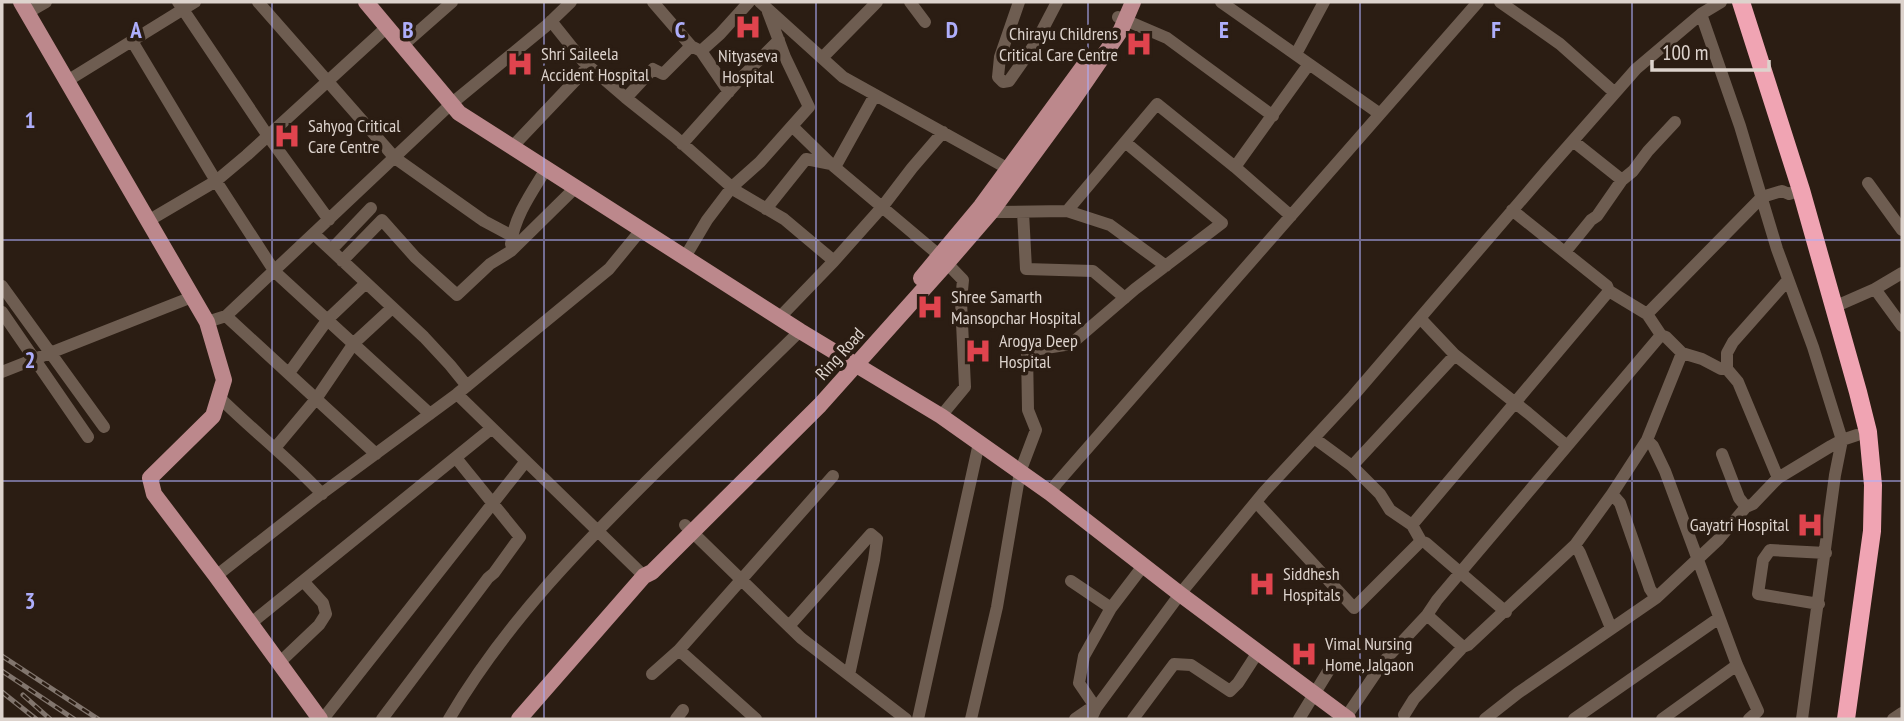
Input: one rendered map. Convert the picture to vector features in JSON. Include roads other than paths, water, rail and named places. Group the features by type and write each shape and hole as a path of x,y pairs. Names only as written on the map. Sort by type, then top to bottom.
{"highway":[{"path":"1731,2 1791,188 1834,307 1865,419 1872,467 1872,531 1846,719"},
{"path":"1741,2 1832,335 1850,438 1861,461 1860,533 1837,719"}],"main road":[{"path":"366,2 459,113 779,318 941,416 1050,493 1347,718"},
{"name":"Ring Road","path":"519,719 688,529 776,451 986,209 1013,171 1071,103 1121,30 1123,13 1133,2"},
{"path":"24,7 207,322 224,380 213,416 150,478 154,494 321,719"}],"street":[{"path":"24,7 46,2"},
{"path":"67,80 132,41 180,6 195,2"},
{"path":"258,2 395,158 484,221 512,236"},
{"path":"402,46 452,2"},
{"path":"207,322 226,316 451,104 571,2"},
{"path":"653,2 696,49 729,93"},
{"path":"626,98 653,69 663,74 720,34 749,2"},
{"path":"822,58 877,2"},
{"path":"910,2 925,22"},
{"path":"1020,2 1000,57 998,77 1003,82 1009,81 1035,44 1057,2"},
{"path":"1221,2 1380,114"},
{"path":"1296,54 1324,2"},
{"path":"1050,493 1478,2"},
{"path":"1500,2 1560,44 1615,93"},
{"path":"1093,714 1180,594 1256,502 1353,396 1636,69 1701,14 1721,2"},
{"path":"764,4 843,77 1013,171"},
{"path":"685,257 732,187 760,162 808,107 764,4"},
{"path":"180,6 329,220"},
{"path":"1123,13 1167,38 1273,116"},
{"path":"1701,14 1740,126 1788,280 1850,438 1835,475 1802,719"},
{"path":"551,21 589,66 626,98 732,187 784,219 834,261"},
{"path":"148,221 216,181 387,27"},
{"path":"682,144 779,40"},
{"path":"132,41 216,181 275,272 430,414"},
{"path":"1235,167 1309,64"},
{"path":"512,148 589,66"},
{"path":"833,165 875,95"},
{"path":"1067,211 1157,104 1291,216"},
{"path":"1565,251 1597,216 1622,180 1675,122"},
{"path":"792,125 833,165 943,259 963,280 961,301 965,387 941,416"},
{"path":"779,318 883,206 943,132"},
{"path":"1573,141 1622,180"},
{"path":"971,719 997,607 1020,472 1035,430 1028,410 1027,351 1071,344 1125,298 1222,223 1125,142"},
{"path":"766,209 806,159 833,165"},
{"path":"511,251 513,231 546,169"},
{"path":"1868,183 1902,230"},
{"path":"342,261 382,220 415,257 457,295 490,264 511,251 575,188"},
{"path":"1647,314 1762,197 1791,188"},
{"path":"331,250 371,208"},
{"path":"986,209 1067,211 1110,225 1166,266"},
{"path":"1512,210 1607,286 1609,291 1647,314 1661,335 1682,353 1727,369"},
{"path":"1023,212 1026,268 1093,271 1125,298"},
{"path":"216,576 462,390 609,269 641,230"},
{"path":"314,234 424,337 450,365 462,390 492,428 644,576"},
{"path":"1834,307 1875,289 1902,273"},
{"path":"1778,478 1738,382 1727,369 1727,353 1733,342 1788,280"},
{"path":"289,373 328,319 366,283"},
{"path":"2,286 104,427"},
{"path":"1875,289 1902,326"},
{"path":"1412,525 1609,291"},
{"path":"2,372 192,298"},
{"path":"275,448 317,399 354,343 392,308"},
{"path":"2,312 88,437"},
{"path":"226,316 376,454"},
{"path":"1420,318 1455,355 1566,445"},
{"path":"450,719 470,685 530,605 597,530 800,331"},
{"path":"1347,718 1384,661 1427,615 1566,445 1661,335"},
{"path":"1404,715 1414,699 1463,647 1506,612 1575,545 1647,440 1682,353"},
{"path":"1352,467 1455,355"},
{"path":"219,397 299,469 322,494"},
{"path":"250,624 492,428"},
{"path":"1314,438 1352,467 1380,494 1390,510 1412,525 1421,541 1426,542 1462,572 1506,612"},
{"path":"1485,719 1518,693 1656,598 1698,560 1746,507 1753,504 1778,478 1850,438"},
{"path":"1647,440 1653,446 1665,471 1737,665 1758,711 1749,719"},
{"path":"918,719 979,443"},
{"path":"1722,454 1739,498 1746,507"},
{"path":"383,719 520,537 456,458"},
{"path":"321,719 526,461"},
{"path":"652,674 679,650 832,476"},
{"path":"1612,494 1620,503 1650,589 1656,598"},
{"path":"1256,502 1354,608 1421,541"},
{"path":"688,529 789,626 906,719"},
{"path":"789,626 871,534 877,539 874,560 849,675"},
{"path":"1575,545 1611,628"},
{"path":"1819,604 1758,594 1763,560 1770,550 1826,553"},
{"path":"1093,714 1079,683 1084,656 1111,608 1143,566"},
{"path":"279,663 319,625 326,614 323,603 303,581"},
{"path":"1071,581 1111,608"},
{"path":"1427,615 1463,647"},
{"path":"1574,719 1719,618"},
{"path":"679,650 752,718"},
{"path":"1133,719 1174,664 1191,665 1230,691 1258,652"},
{"path":"1299,719 1332,665"},
{"path":"1662,719 1737,665"},
{"path":"1075,719 1088,710 1093,714"},
{"path":"1893,719 1902,713"}],"railway":[{"path":"2,656 98,719"},
{"path":"2,671 74,719"},
{"path":"2,692 36,719"},
{"path":"23,695 50,719"}],"place":[{"name":"Nityaseva Hospital","path":"748,27"},
{"name":"Chirayu Childrens Critical Care Centre","path":"1139,44"},
{"name":"Shri Saileela Accident Hospital","path":"520,64"},
{"name":"Sahyog Critical Care Centre","path":"287,136"},
{"name":"Shree Samarth Mansopchar Hospital","path":"930,307"},
{"name":"Arogya Deep Hospital","path":"978,351"},
{"name":"Gayatri Hospital","path":"1810,525"},
{"name":"Siddhesh Hospitals","path":"1262,584"},
{"name":"Vimal Nursing Home, Jalgaon","path":"1304,654"}]}
